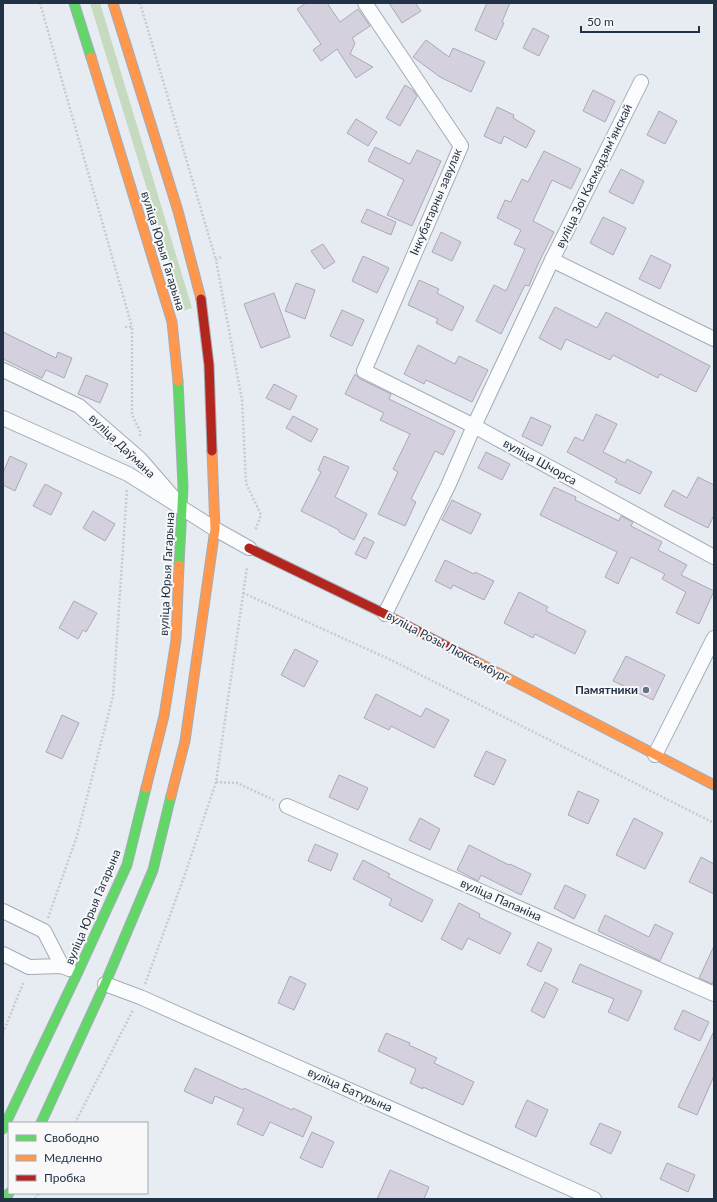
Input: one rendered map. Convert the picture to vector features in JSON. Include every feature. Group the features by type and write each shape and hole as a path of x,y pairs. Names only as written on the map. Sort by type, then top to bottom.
{"main road":[{"name":"вуліца Юрыя Гагарына","path":"3,1129 127,865 164,716 176,640 183,479 178,385 172,322 74,3"},
{"name":"вуліца Юрыя Гагарына","path":"41,1122 105,984 153,870 183,748 215,529 209,365 202,305 178,211 113,3"},
{"name":"вуліца Розы Люксембург","path":"249,548 385,614 714,785"}],"street":[{"name":"Інкубатарны завулак","path":"364,371 461,146 365,3"},
{"name":"вуліца Зоі Касмадзямʼянскай","path":"641,82 552,260 714,339"},
{"path":"385,614 448,486 474,426 552,260"},
{"name":"вуліца Даўмана","path":"3,370 80,406 140,459 182,508"},
{"name":"вуліца Шчорса","path":"364,371 474,426 714,558"},
{"name":"вуліца Даўмана","path":"3,418 128,474 182,508"},
{"name":"вуліца Розы Люксембург","path":"182,508 249,548"},
{"path":"655,755 714,638"},
{"name":"вуліца Папаніна","path":"287,806 714,994"},
{"path":"3,911 44,931 62,966"},
{"path":"3,954 29,967 62,966 78,972"},
{"name":"вуліца Батурына","path":"105,984 140,997 594,1199"}],"path":[{"path":"40,3 132,327 132,415"},
{"path":"76,1122 140,997 184,877 216,782 249,548 261,515 246,483 242,400 216,260 140,3"},
{"path":"216,260 221,257"},
{"path":"125,328 132,327"},
{"path":"44,931 77,836 113,696 128,474"},
{"path":"243,593 389,659 714,823"},
{"path":"216,782 237,783 287,806"}],"green space":[{"path":"90,3 100,3 192,308 182,311 165,248"}],"building":[{"path":"306,3 327,3 340,22 358,9 370,26 352,38 355,43 350,54 373,67 356,78 337,49 321,61 313,50 321,44 297,9"},
{"path":"389,3 415,3 421,11 402,23"},
{"path":"487,3 510,3 502,22 504,23 496,40 475,30"},
{"path":"533,28 549,36 539,56 523,48"},
{"path":"426,40 449,57 453,48 485,62 471,92 440,77 413,57"},
{"path":"405,85 413,90 417,96 400,126 386,118"},
{"path":"593,90 615,101 605,122 583,111"},
{"path":"497,107 514,115 513,118 535,131 526,148 504,136 501,144 484,136"},
{"path":"659,111 677,121 665,144 647,135"},
{"path":"356,119 377,132 368,146 347,133"},
{"path":"375,147 410,164 417,150 441,161 412,226 387,215 404,180 368,161"},
{"path":"544,151 581,169 571,189 552,180 533,221 554,232 529,286 525,285 501,334 476,321 494,285 506,291 525,249 514,244 521,230 497,218 505,200 511,202 522,179 528,182"},
{"path":"621,169 644,181 633,204 609,192"},
{"path":"367,209 396,222 391,235 361,222"},
{"path":"603,217 626,228 613,255 590,243"},
{"path":"441,232 461,242 452,261 432,252"},
{"path":"323,244 335,262 324,269 311,251"},
{"path":"651,255 671,265 660,289 639,279"},
{"path":"363,256 389,268 377,293 352,281"},
{"path":"419,280 439,289 437,293 464,307 452,331 436,323 438,319 408,305"},
{"path":"296,283 315,290 305,319 285,311"},
{"path":"274,293 290,337 261,348 244,304"},
{"path":"555,307 597,328 606,312 710,366 696,392 660,374 658,378 613,355 610,360 566,339 561,350 539,338"},
{"path":"342,310 364,320 352,346 330,336"},
{"path":"3,332 56,358 58,352 72,358 64,378 46,370 42,378 3,359"},
{"path":"418,345 455,364 459,356 488,370 472,402 426,380 424,384 404,374"},
{"path":"355,374 360,379 391,394 389,399 455,431 443,455 435,451 411,499 416,502 405,526 378,514 398,472 393,469 410,434 380,420 384,413 345,394"},
{"path":"86,375 108,384 100,403 78,394"},
{"path":"274,384 297,396 290,410 266,398"},
{"path":"596,414 617,424 603,452 625,463 627,459 652,472 640,494 615,482 617,479 567,452 575,437 583,441"},
{"path":"293,416 318,429 311,442 286,428"},
{"path":"531,417 551,426 542,446 522,436"},
{"path":"486,452 510,464 502,480 478,468"},
{"path":"10,456 27,464 15,491 3,485 3,473"},
{"path":"324,456 349,467 335,497 367,514 354,540 339,532 339,530 301,511 321,472 318,470"},
{"path":"698,477 714,485 714,515 708,528 664,506 673,490 687,498"},
{"path":"45,484 62,493 51,515 33,506"},
{"path":"554,487 576,497 575,500 619,521 621,516 633,522 631,526 662,542 658,550 687,565 681,575 714,591 699,624 676,613 686,592 662,579 665,574 631,557 618,584 605,577 617,552 540,515"},
{"path":"452,500 481,514 471,534 442,520"},
{"path":"93,511 115,524 105,541 83,528"},
{"path":"364,537 374,542 366,559 355,554"},
{"path":"445,560 474,574 475,572 494,581 484,600 453,585 451,589 435,581"},
{"path":"519,592 548,607 546,611 586,631 575,654 535,634 533,638 504,623"},
{"path":"74,601 97,613 86,632 83,630 78,639 59,628"},
{"path":"295,649 318,661 304,687 281,675"},
{"path":"626,656 665,675 653,700 613,681"},
{"path":"376,694 421,717 426,708 449,720 434,748 391,726 389,730 364,718"},
{"path":"62,715 79,723 62,759 46,752"},
{"path":"486,751 506,760 494,785 474,776"},
{"path":"339,775 368,788 358,810 329,797"},
{"path":"578,791 599,800 588,824 568,815"},
{"path":"420,818 440,829 430,850 409,840"},
{"path":"634,818 663,833 645,869 616,855"},
{"path":"315,844 338,854 331,871 308,861"},
{"path":"469,845 531,874 521,895 481,875 478,881 457,870"},
{"path":"701,857 714,864 714,894 689,882"},
{"path":"363,860 390,874 388,877 433,900 422,922 389,905 392,899 353,879"},
{"path":"565,885 586,895 574,919 554,908"},
{"path":"459,903 480,914 479,917 511,933 500,954 468,938 462,950 441,939"},
{"path":"605,915 649,937 655,924 673,933 660,961 598,931"},
{"path":"538,942 552,949 541,972 527,965"},
{"path":"714,946 714,979 712,984 699,978"},
{"path":"580,964 642,991 628,1021 608,1012 614,999 572,982"},
{"path":"290,976 306,984 294,1010 278,1003"},
{"path":"545,982 558,989 544,1018 531,1011"},
{"path":"683,1010 709,1022 700,1041 674,1029"},
{"path":"714,1031 714,1076 697,1115 678,1107"},
{"path":"386,1033 410,1043 409,1045 437,1058 434,1063 474,1082 463,1105 423,1087 423,1089 410,1083 416,1069 378,1051"},
{"path":"195,1068 243,1090 244,1088 292,1110 293,1108 312,1117 303,1137 270,1122 263,1136 237,1124 244,1109 215,1096 212,1104 184,1091"},
{"path":"527,1100 548,1110 536,1137 515,1127"},
{"path":"600,1123 621,1132 611,1154 590,1144"},
{"path":"312,1132 334,1142 322,1168 300,1158"},
{"path":"667,1163 695,1175 688,1192 660,1179"},
{"path":"390,1170 429,1187 424,1199 377,1199"}],"traffic: fast":[{"path":"74,3 91,57"},
{"path":"178,381 183,487 179,565"},
{"path":"3,1129 127,865 146,788"},
{"path":"41,1122 105,984 153,870 171,796"},
{"path":"6,1199 8,1194"}],"traffic: slow":[{"path":"113,3 178,211 201,299"},
{"path":"91,57 172,322 178,381"},
{"path":"171,796 185,741 215,529 212,451"},
{"path":"146,788 164,716 176,640 179,565"},
{"path":"473,660 714,785"}],"traffic: jam":[{"path":"201,299 209,365 212,451"},
{"path":"249,548 385,614 473,660"}],"place":[{"name":"Памятники","path":"646,690"}]}
